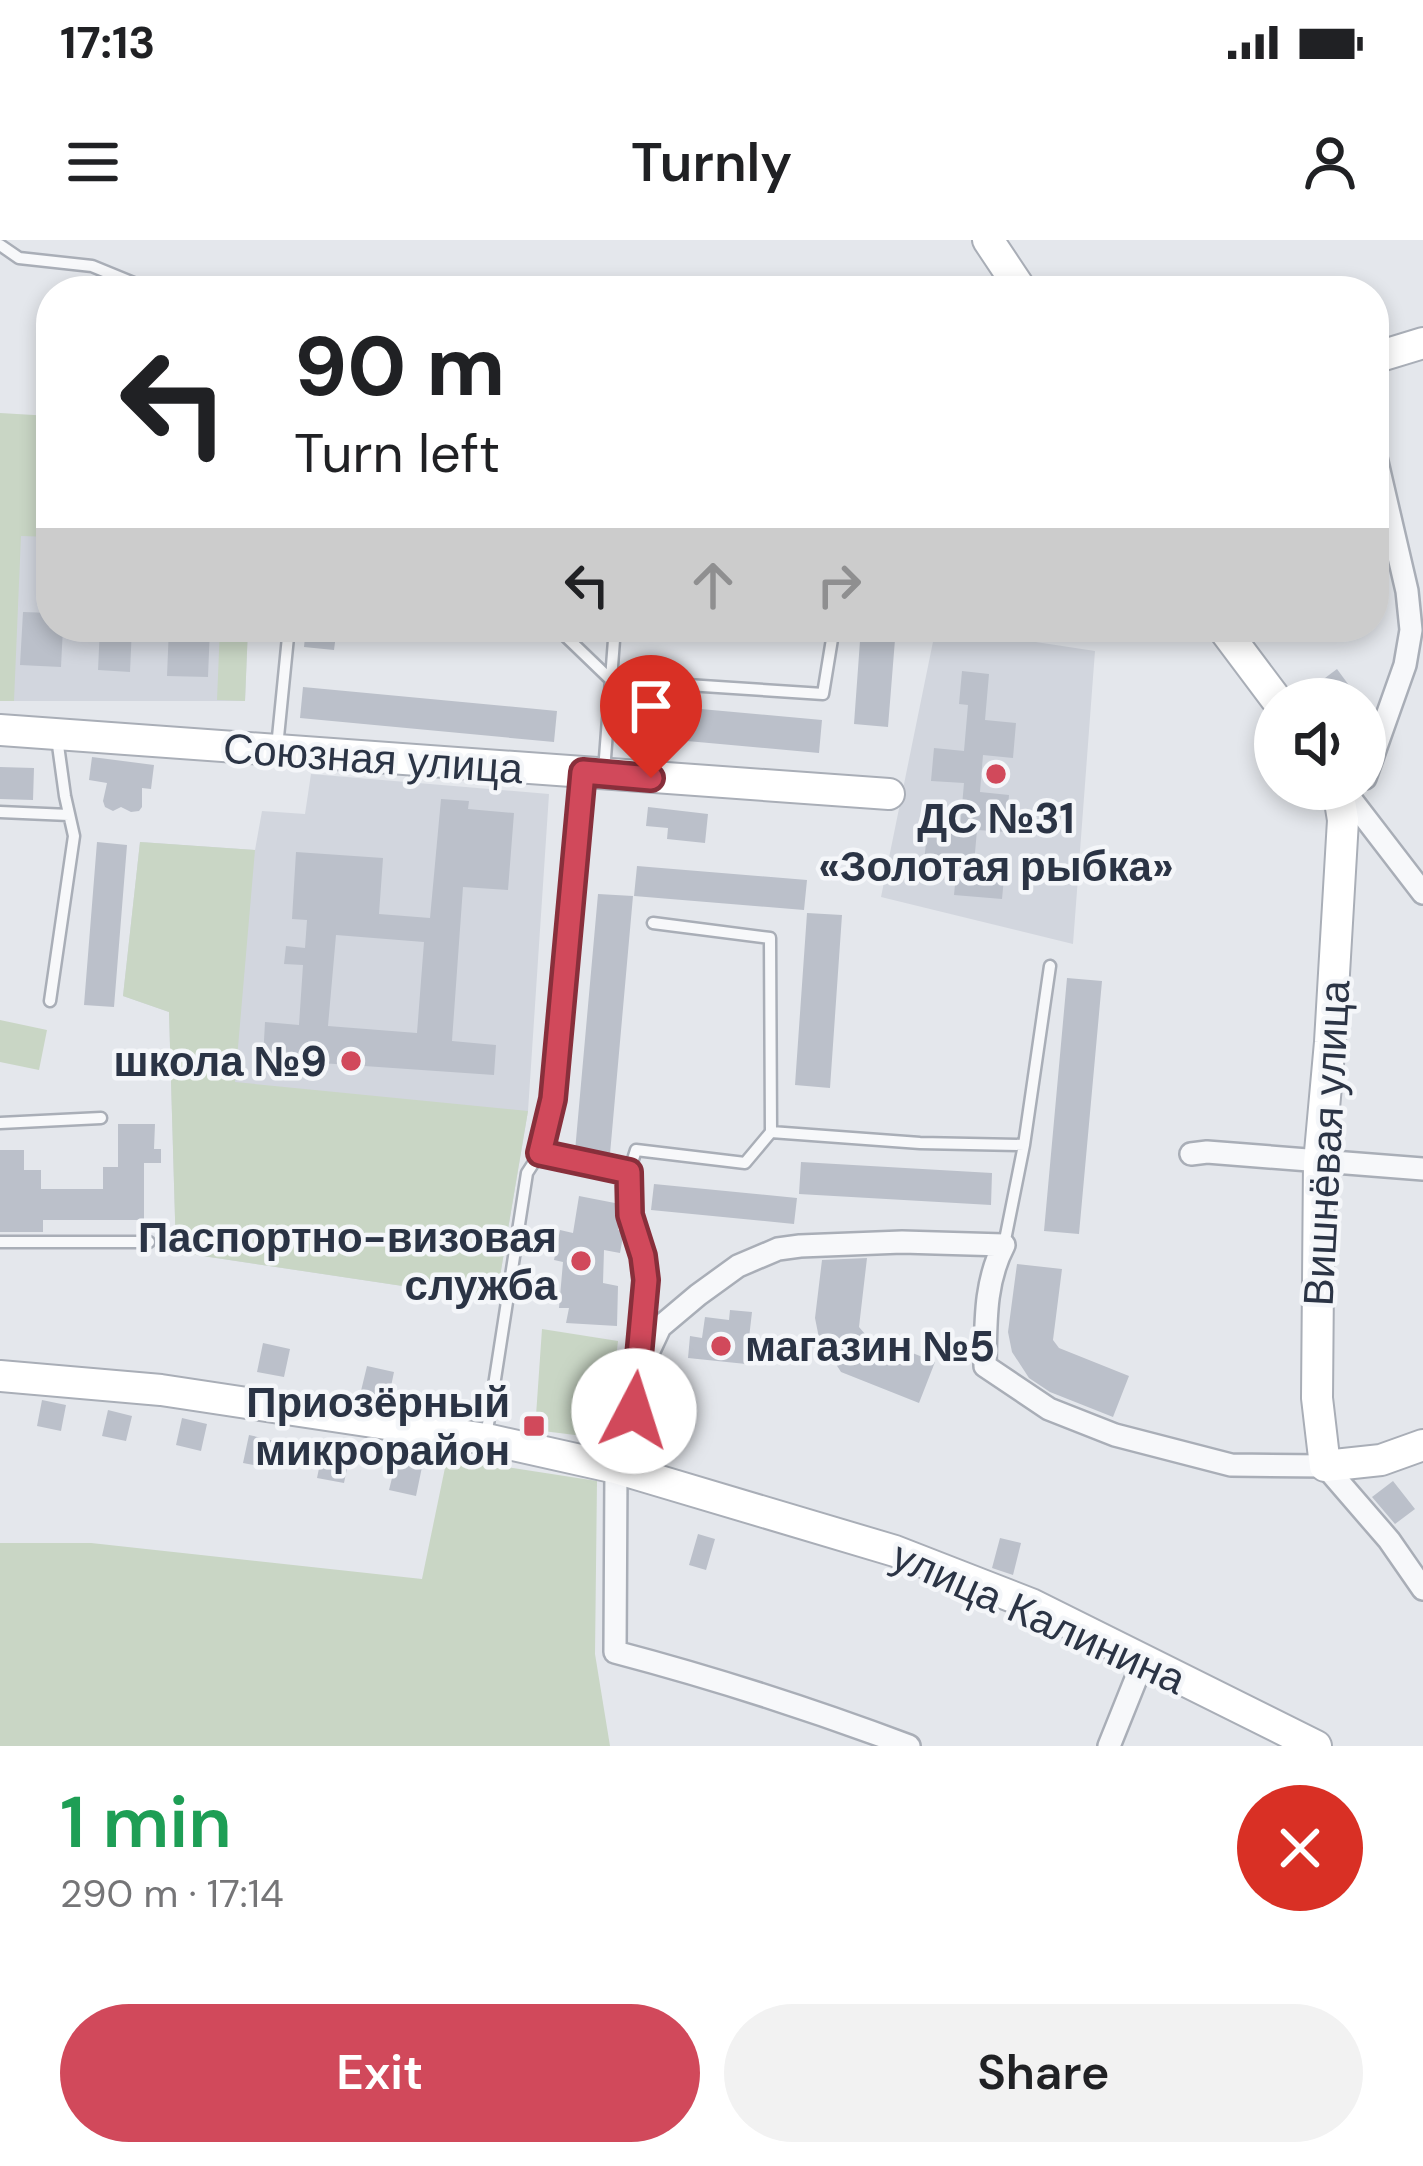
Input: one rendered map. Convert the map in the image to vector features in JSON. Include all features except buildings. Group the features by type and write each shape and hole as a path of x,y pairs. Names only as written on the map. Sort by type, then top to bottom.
{"street":[{"path":"988,240 1012,276"},
{"path":"1389,353 1423,343"},
{"path":"1386,719 1412,629 1389,514"},
{"path":"1233,642 1260,678"},
{"name":"Союзная улица","path":"0,730 889,794"},
{"name":"Вишнёвая улица","path":"1325,1466 1317,1398 1319,1162 1346,810"},
{"path":"1357,810 1423,893"},
{"path":"1191,1154 1423,1169"},
{"path":"909,1746 615,1652 616,1468 646,1357 660,1328 738,1266 778,1249 800,1246 1004,1245 992,1268 985,1366 1049,1409 1115,1435 1231,1465 1325,1466 1381,1460 1423,1445"},
{"name":"улица Калинина","path":"0,1376 161,1390 486,1439 616,1468 895,1551 1031,1604 1316,1746"},
{"path":"1325,1466 1389,1540 1423,1589"},
{"path":"1109,1746 1144,1659"}],"lane":[{"path":"0,244 19,258 92,266 117,276"},
{"path":"277,751 288,642"},
{"path":"572,642 611,680 823,694 832,642"},
{"path":"486,1439 527,1173 540,1153 553,1099 614,642"},
{"path":"50,1001 74,836 57,735"},
{"path":"0,812 69,815"},
{"path":"634,1411 646,1280 630,1215 629,1172 636,1150 745,1163 772,1132 770,938 653,923"},
{"path":"1004,1245 1050,966"},
{"path":"0,1124 101,1118"},
{"path":"772,1132 1024,1145"},
{"path":"540,1153 629,1172"},
{"path":"0,1242 149,1242"}],"shaded area":[{"path":"0,481 36,482 36,642 247,642 245,701 0,701"},
{"name":"ДС №31 «Золотая рыбка»","path":"933,642 1035,642 1095,651 1073,944 881,897"},
{"name":"школа №9","path":"311,774 549,794 528,1111 496,1300 176,1252 169,1012 123,996 140,842 255,850 262,811 305,814"}],"green space":[{"path":"0,413 36,415 36,536 21,536 14,701 0,701"},
{"path":"219,642 247,642 245,701 217,700"},
{"path":"140,842 255,850 235,1082 528,1111 496,1300 176,1252 169,1012 123,996"},
{"path":"0,1020 47,1030 39,1070 0,1062"},
{"path":"542,1329 618,1341 607,1439 535,1430"},
{"path":"447,1458 597,1481 595,1654 610,1746 0,1746 0,1543 91,1543 422,1579"}],"place":[{"name":"ДС №31 «Золотая рыбка»","path":"996,774"},
{"name":"школа №9","path":"351,1061"},
{"name":"Паспортно-визовая служба","path":"581,1261"},
{"name":"магазин №5","path":"721,1346"},
{"name":"Приозёрный микрорайон","path":"534,1426"}],"route":[{"path":"634,1411 646,1280 630,1215 629,1172 540,1153 553,1099 583,772 651,778"}]}
